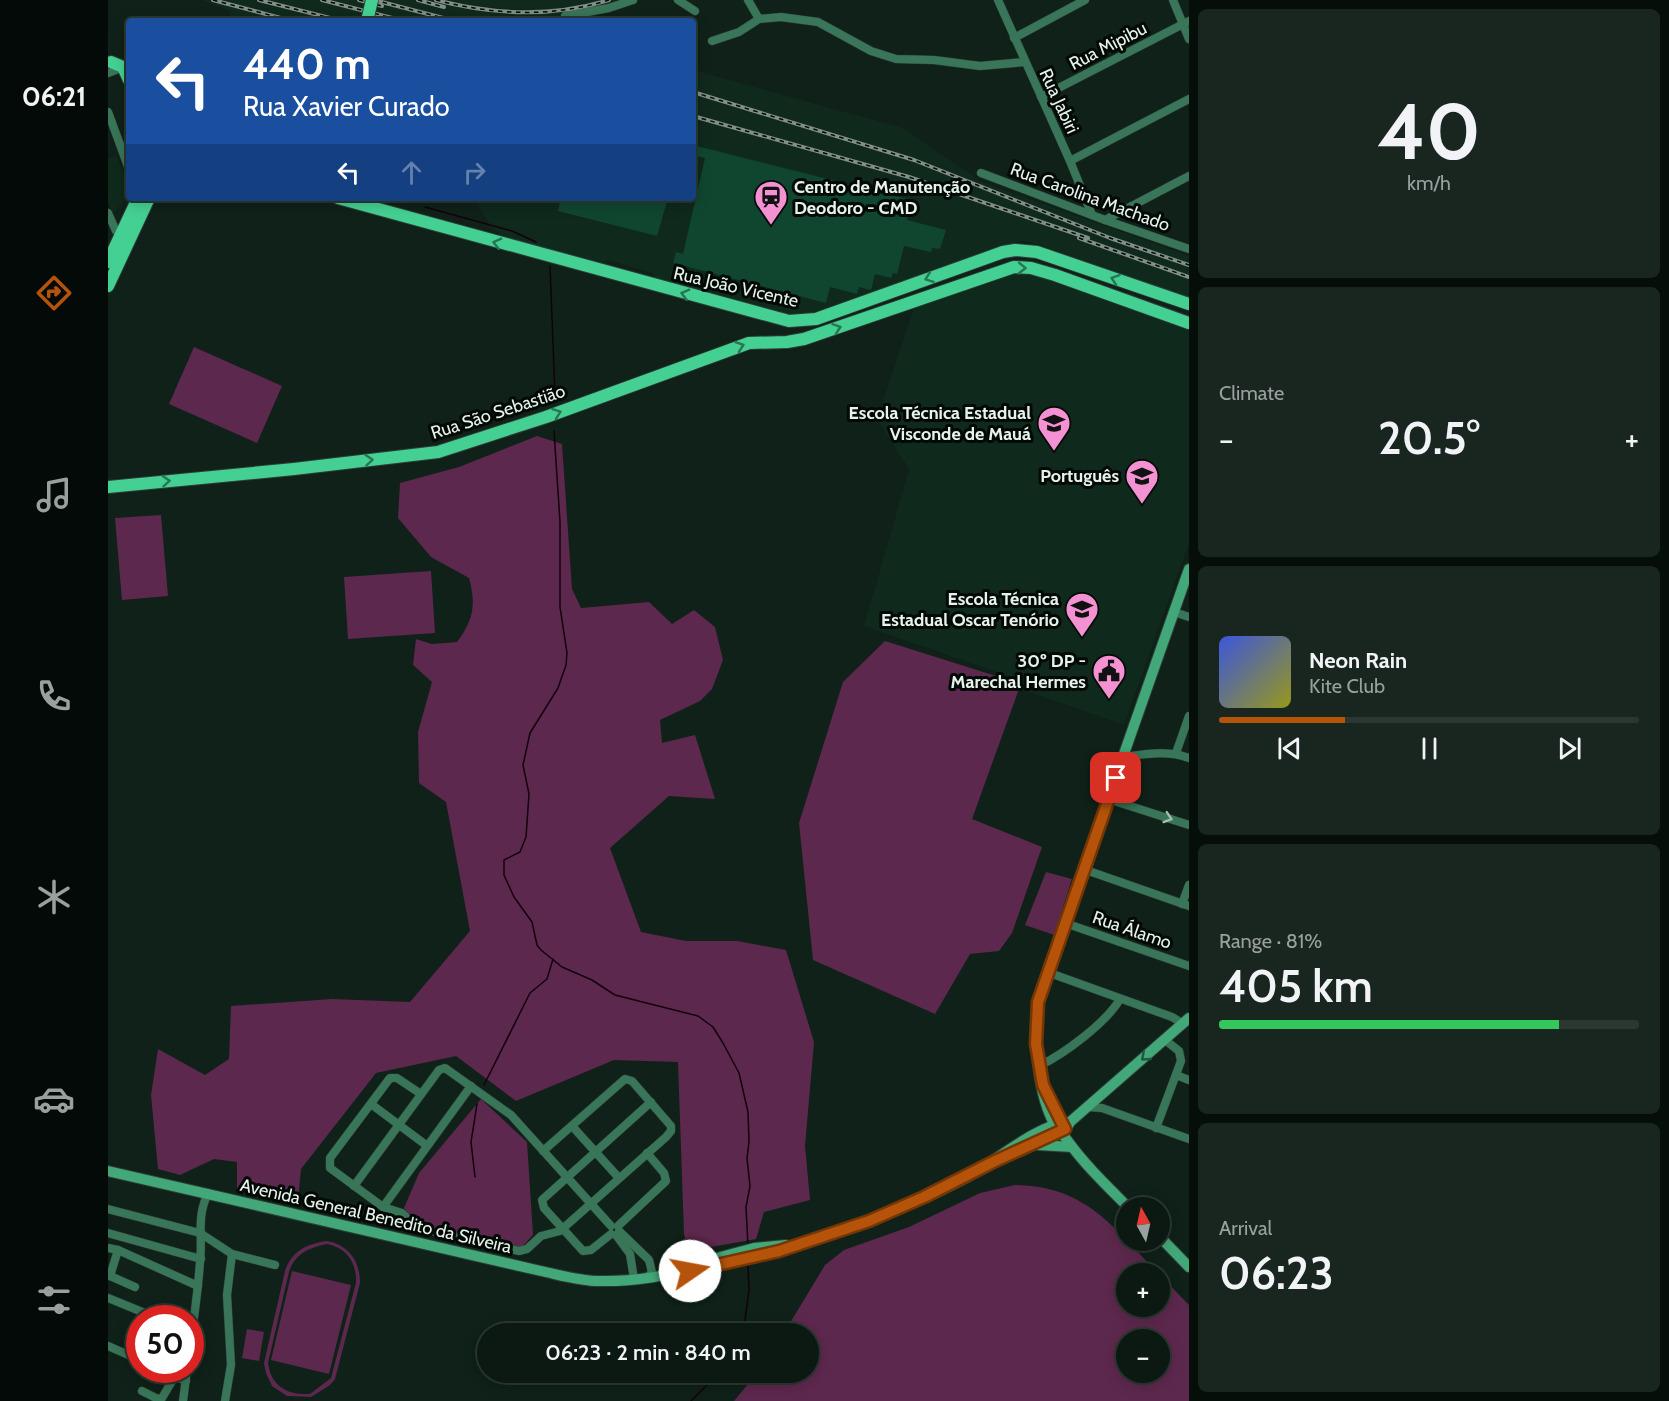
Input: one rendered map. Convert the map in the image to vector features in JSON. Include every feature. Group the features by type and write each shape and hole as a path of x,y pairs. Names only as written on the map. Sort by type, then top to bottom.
{"main road":[{"path":"368,18 372,0"},
{"path":"108,286 137,201"},
{"path":"108,262 147,201"},
{"name":"Rua João Vicente","path":"349,201 639,282 789,321 816,319 958,267 1015,250 1037,252 1189,304"},
{"path":"1055,275 1065,261"},
{"path":"958,267 963,283 1014,267 1031,268 1189,323"},
{"name":"Rua São Sebastião","path":"108,487 438,452 546,417 749,343 804,339 963,283"},
{"path":"1164,314 1170,298"},
{"path":"1120,1197 1064,1131 1043,1085 1035,1026 1038,1002 1047,972 1189,569"},
{"path":"1032,1146 1049,1144 1087,1107 1186,1021"},
{"name":"Avenida General Benedito da Silveira","path":"993,1162 1064,1131"},
{"name":"Avenida General Benedito da Silveira","path":"108,1171 569,1277 601,1281 643,1277 796,1245 832,1234 889,1213 964,1179 1014,1147 1064,1131"},
{"path":"1170,1247 1189,1266"}],"street":[{"path":"565,16 609,8 633,0"},
{"path":"678,0 695,11"},
{"path":"748,0 759,19"},
{"name":"Rua Jabiri","path":"998,0 1092,215"},
{"path":"1014,38 1085,0"},
{"path":"1173,0 1186,22 1189,39"},
{"path":"712,41 740,32 759,19 781,17 818,22 871,51 897,58 980,66 1025,62"},
{"name":"Rua Mipibu","path":"1041,97 1186,22"},
{"path":"1070,161 1189,99"},
{"path":"108,112 126,161"},
{"name":"Rua Carolina Machado","path":"981,173 1189,249"},
{"path":"1105,220 1189,176"},
{"path":"108,213 113,226 126,237"},
{"path":"1174,612 1189,617"},
{"path":"1176,753 1189,716"},
{"path":"1124,757 1176,753 1189,758"},
{"path":"1108,799 1189,825"},
{"path":"1083,869 1186,905 1189,885"},
{"name":"Rua Álamo","path":"1065,923 1189,966"},
{"path":"1047,972 1186,1021"},
{"path":"1039,1066 1056,1058 1074,1045 1109,1013 1120,999"},
{"path":"1156,1128 1181,1055 1165,1040"},
{"path":"354,1186 439,1070 449,1069 511,1115 615,1231 630,1252 643,1277"},
{"path":"1176,1075 1189,1080"},
{"path":"421,1094 393,1077 388,1079 328,1162 331,1169 383,1207 401,1212 412,1224 423,1229 519,1251 527,1249 541,1236 557,1232 562,1228 669,1134 671,1128 632,1081 626,1079 543,1151"},
{"path":"383,1207 471,1086"},
{"path":"1100,1096 1102,1108"},
{"path":"647,1154 664,1173 666,1181 615,1231 591,1250 585,1252 542,1203 544,1198 651,1102"},
{"path":"371,1104 426,1145"},
{"path":"1087,1107 1102,1108 1189,1139"},
{"path":"572,1126 619,1178"},
{"path":"195,1305 201,1259 201,1208 208,1193"},
{"path":"108,1209 200,1233 232,1254 275,1265"},
{"path":"615,1231 649,1260 643,1277"},
{"path":"108,1233 201,1259"},
{"path":"108,1248 118,1250 198,1286"},
{"path":"118,1250 109,1276 135,1287"},
{"path":"225,1401 231,1365 226,1295 232,1254"},
{"path":"108,1298 126,1305"},
{"path":"108,1346 126,1354"},
{"path":"142,1391 158,1399 162,1398 171,1383"},
{"path":"183,1401 186,1383"}],"shaded area":[{"path":"202,0 623,0 611,5 548,18 229,18 230,11"},
{"path":"696,71 903,128 980,181 1189,256 1189,297 1030,242 1020,241 826,312 786,316 655,279 653,273 607,260 602,264 501,238 497,231 492,229 476,201 696,201"},
{"path":"116,155 126,179 126,199 113,214 108,202 108,159"},
{"path":"1018,273 1039,277 1189,327 1189,543 1124,725 1021,689 1017,679 864,626 909,469 877,419 914,308"},
{"path":"194,347 282,386 257,443 169,404"},
{"path":"537,436 562,444 572,589 581,608 649,602 672,624 694,610 715,627 723,660 712,689 700,701 660,720 662,743 695,735 715,799 669,796 610,848 641,932 686,941 737,941 786,950 814,1042 805,1146 810,1200 764,1212 756,1239 688,1251 684,1234 678,1062 614,1060 516,1101 456,1056 376,1073 301,1169 298,1200 263,1192 237,1191 237,1162 214,1159 180,1175 158,1169 151,1095 158,1049 205,1075 229,1059 231,1006 332,999 410,1002 470,931 446,802 419,783 418,732 432,682 413,665 416,639 432,644 457,642 463,634 472,611 471,587 469,578 431,557 398,518 400,483 459,467"},
{"path":"161,515 168,596 122,600 115,518"},
{"path":"431,571 435,633 348,639 344,577"},
{"path":"885,641 1015,682 1019,689 972,819 1042,847 1012,933 999,951 970,954 935,1014 813,960 799,823 843,682"},
{"path":"1046,872 1072,879 1054,935 1025,925"},
{"path":"481,1099 527,1142 533,1235 522,1247 423,1226 413,1220 404,1208 419,1173"},
{"path":"1015,1185 1040,1187 1080,1201 1116,1229 1116,1251 1137,1251 1149,1263 1116,1263 1116,1317 1170,1317 1170,1285 1189,1305 1189,1401 734,1401 749,1383 819,1383 819,1323 790,1323 825,1265 844,1250 909,1227 980,1193"},
{"path":"319,1242 335,1243 352,1255 358,1268 360,1283 335,1379 311,1397 287,1396 272,1386 264,1363 288,1264 301,1250","holes":["327,1244 345,1253 353,1263 356,1283 331,1378 310,1394 288,1391 277,1384 268,1363 289,1272 303,1253"]},
{"path":"292,1271 351,1285 329,1374 271,1360"},
{"path":"247,1329 264,1332 259,1361 242,1358"}],"building":[{"path":"697,146 911,200 907,220 946,230 940,249 932,248 931,252 904,246 897,274 893,273 891,278 875,274 871,290 859,287 857,294 830,287 826,303 673,263 676,252 683,254 705,158 696,156"},
{"path":"560,201 667,201 657,236 558,211"}],"waterway":[{"path":"425,207 512,231 536,242"},
{"path":"550,266 555,396"},
{"path":"554,431 560,522 560,607 567,653 566,665 558,688 530,733 523,765 529,794 526,837 520,852 504,860 504,875 514,897 532,922 537,945 562,967 592,980 615,995 698,1016 713,1027 739,1073 748,1112 747,1158 750,1186 746,1207 748,1246"},
{"path":"484,1085 530,993 547,979 553,959"},
{"path":"475,1177 471,1142 477,1104"},
{"path":"745,1323 749,1291 748,1263"},
{"path":"691,1401 709,1383"}],"railway":[{"path":"213,0 281,18"},
{"path":"259,0 330,18"},
{"path":"322,0 392,18"},
{"path":"359,0 382,6"},
{"path":"374,0 443,18"},
{"path":"418,0 444,7"},
{"path":"436,0 479,9 522,12 566,10 609,0"},
{"path":"696,93 914,160 1110,238 1189,265"},
{"path":"696,117 909,177 1088,238"},
{"path":"1079,238 1189,277"}],"place":[{"name":"Centro de Manutenção Deodoro - CMD","path":"771,226"},
{"name":"Escola Técnica Estadual Visconde de Mauá","path":"1054,452"},
{"name":"Português","path":"1142,505"},
{"name":"Escola Técnica Estadual Oscar Tenório","path":"1082,638"},
{"name":"30º DP - Marechal Hermes","path":"1109,700"}],"route":[{"path":"690,1271 779,1251 869,1221 964,1179 993,1162 1065,1129 1043,1085 1036,1044 1035,1026 1038,1002 1116,778"}]}
